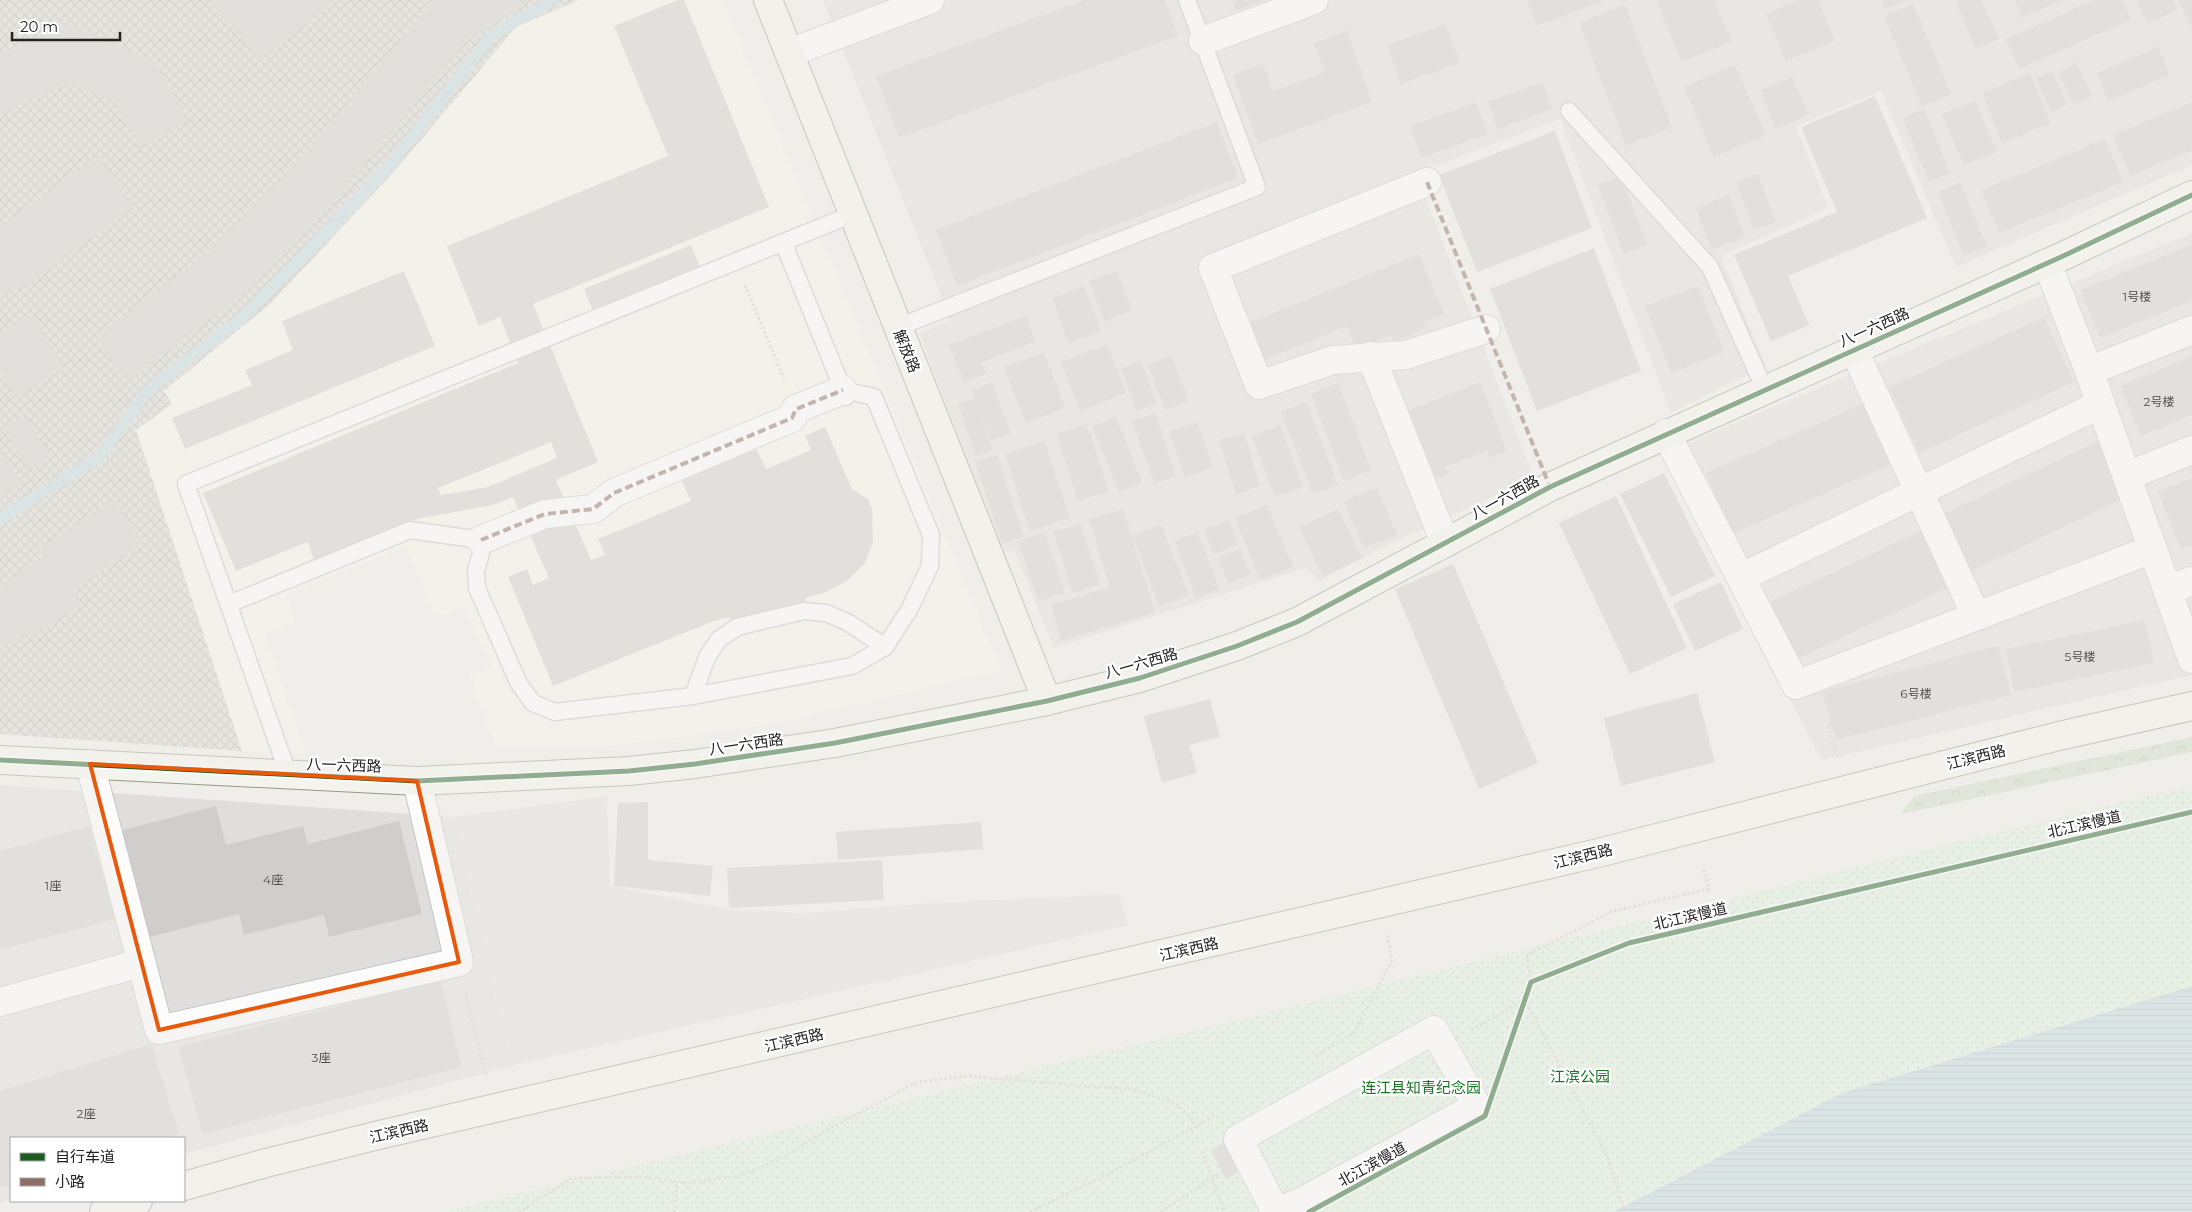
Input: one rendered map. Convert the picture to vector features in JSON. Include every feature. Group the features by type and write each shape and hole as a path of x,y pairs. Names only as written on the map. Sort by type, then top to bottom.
{"street":[{"name":"解放路","path":"768,0 1047,701"},
{"path":"789,53 930,0"},
{"path":"1203,41 1314,0"},
{"path":"1427,182 1213,268 1259,385 1333,360 1406,355 1486,329"},
{"name":"八一六西路","path":"0,760 288,776 418,781 610,772 695,764 835,743 1047,701 1140,678 1191,662 1297,622 1550,487 2047,263 2192,195"},
{"path":"2047,263 2089,370 2153,549 2180,585 2192,659"},
{"path":"2089,370 2192,330"},
{"path":"1854,350 1921,491 1976,616"},
{"path":"1371,356 1445,543"},
{"path":"481,540 545,514 593,508 614,493 792,418 796,410 845,394"},
{"path":"1742,577 2101,404"},
{"path":"1666,434 1742,577 1796,685 2153,549"},
{"path":"2127,476 2192,450"},
{"name":"江滨西路","path":"185,1186 379,1135 1594,854 2049,738 2192,706"},
{"path":"90,764 159,1030 459,962 418,781"},
{"path":"0,1002 141,963"},
{"path":"1434,1030 1477,1106 1303,1201 1276,1212 1238,1139 1434,1030"},
{"path":"104,1212 135,1202"}],"lane":[{"path":"898,327 1257,187 1187,0"},
{"path":"1569,110 1710,267 1765,390"},
{"path":"288,776 186,484 853,214"},
{"path":"229,604 410,530 481,540 481,554 476,570 477,588 519,684 533,703 555,712 693,696 852,666 885,647 909,610 930,566 931,535 874,397 845,394 783,242"},
{"path":"693,696 707,657 719,640 738,627 804,611 826,613 849,623 885,647"}],"path":[{"path":"735,261 796,410"},
{"path":"1831,724 1828,724 1839,763"},
{"path":"1522,1009 1531,982 1527,955 1613,911 1709,889 1703,868"},
{"path":"1312,1058 1354,1033 1392,960 1385,927"},
{"path":"1531,982 1540,979"},
{"path":"1525,1000 1606,1153 1625,1212"},
{"path":"473,1024 486,1076"},
{"path":"521,1212 572,1178 643,1177 687,1183 739,1176 784,1157 824,1132 918,1082 968,1076 1136,1090 1178,1105 1198,1126"},
{"path":"1030,1212 1220,1113"},
{"path":"1207,1161 1225,1212"},
{"path":"674,1212 677,1181"}],"highlighted area":[{"path":"90,764 417,781 459,962 159,1030"}],"shaded area":[{"path":"0,0 579,0 516,27 394,172 270,304 164,391 172,404 136,430 242,751 0,734"},
{"path":"579,0 722,0 1001,671 768,725 599,747 496,748 470,676 492,668 465,606 436,617 406,546 285,595 295,621 264,634 306,753 242,751 136,430 172,405 164,392 270,304 394,172 516,27"},
{"path":"823,0 2192,0 2192,165 1956,267 1881,91 1796,126 1828,208 1721,256 1765,365 1671,413 1560,119 1416,173 1534,478 1409,535 1319,581 1306,568 1054,648 1014,550 1002,553 919,333 951,320"},
{"path":"2192,233 2192,675 1822,760 1660,454"},
{"path":"0,785 454,817 511,1066 185,1154 185,1137 10,1137 10,1200 0,1203"},
{"path":"607,796 610,886 729,909 806,913 916,904 1119,894 1128,925 511,1066 454,817"}],"green space":[{"path":"2192,737 2192,752 1901,814 1914,796"},
{"name":"江滨公园","path":"2192,788 2192,986 1842,1093 1613,1212 443,1212 1320,1000 2154,794"}],"water":[{"path":"2192,986 2192,1212 1613,1212 1842,1093"}],"building":[{"path":"209,0 336,0 260,61"},
{"path":"434,0 530,0 468,40 337,198 244,293 127,382 95,338 209,251 298,162"},
{"path":"678,0 684,0 769,207 533,304 598,462 556,480 591,560 605,555 598,539 691,501 682,481 698,469 738,453 757,450 766,469 811,450 805,436 825,427 852,489 868,499 872,509 873,542 865,563 848,580 824,593 805,598 810,616 734,635 729,617 714,621 553,686 508,577 527,569 533,585 549,578 513,497 493,505 417,519 314,561 308,542 236,571 203,493 518,363 500,317 479,326 447,246 668,156 614,26","holes":["551,442 557,458 488,487 441,495 438,488"]},
{"path":"1084,0 1165,0 1178,36 899,138 876,76"},
{"path":"1232,0 1265,0 1236,11"},
{"path":"1527,0 1604,0 1537,26"},
{"path":"1656,0 1714,0 1732,41 1682,62"},
{"path":"1799,0 1818,0 1835,41 1786,61 1766,14"},
{"path":"1881,0 1907,0 1885,9"},
{"path":"1962,0 1981,0 1999,39 1976,49 1956,3"},
{"path":"2015,0 2064,0 2022,17"},
{"path":"2095,0 2122,0 2131,20 2019,69 2006,39"},
{"path":"2137,0 2173,0 2178,10 2147,23"},
{"path":"2179,0 2192,0 2192,29"},
{"path":"1913,4 1951,94 1922,106 1884,16"},
{"path":"1625,5 1672,128 1626,145 1579,23"},
{"path":"67,24 156,62 188,121 139,148 114,101 67,84 0,113 0,54"},
{"path":"1445,24 1460,63 1401,84 1387,45"},
{"path":"1347,31 1372,102 1258,144 1233,75 1263,64 1273,91 1325,72 1314,43"},
{"path":"2158,47 2170,75 2108,101 2097,73"},
{"path":"2077,63 2092,96 2073,104 2059,72"},
{"path":"1735,65 1766,135 1714,157 1684,87"},
{"path":"2052,71 2067,105 2051,112 2036,78"},
{"path":"2030,73 2051,123 2002,143 1982,93"},
{"path":"1792,77 1809,115 1776,129 1760,90"},
{"path":"1542,82 1552,109 1498,129 1488,102"},
{"path":"1875,96 1927,218 1788,276 1809,325 1771,341 1734,255 1837,212 1801,127"},
{"path":"1975,101 1997,152 1964,165 1942,114"},
{"path":"1476,102 1488,134 1421,158 1410,126"},
{"path":"2192,102 2192,150 2130,176 2113,135"},
{"path":"1924,109 1950,173 1929,182 1902,117"},
{"path":"1217,122 1238,178 957,286 936,230"},
{"path":"1555,131 1592,228 1477,272 1439,175"},
{"path":"2105,139 2123,182 1999,233 1981,190"},
{"path":"98,156 135,206 32,282 0,295 0,227"},
{"path":"1758,174 1776,222 1754,230 1736,183"},
{"path":"1621,176 1647,245 1624,254 1598,185"},
{"path":"1960,182 1987,247 1964,256 1938,192"},
{"path":"1729,195 1745,237 1712,250 1696,208"},
{"path":"691,245 707,283 600,327 584,289"},
{"path":"2192,245 2192,301 2100,338 2080,290"},
{"path":"1594,248 1641,371 1537,411 1490,289"},
{"path":"1419,254 1444,314 1424,323 1426,328 1394,342 1391,335 1356,349 1347,326 1261,361 1246,324"},
{"path":"404,271 435,346 185,449 172,418 252,385 245,370 293,350 282,321"},
{"path":"1117,271 1132,311 1104,321 1089,281"},
{"path":"1084,286 1101,331 1069,344 1052,298"},
{"path":"1698,286 1724,352 1671,373 1645,306"},
{"path":"32,315 64,369 15,397 0,371 0,334"},
{"path":"1026,316 1036,341 981,363 986,374 964,382 949,345"},
{"path":"2044,317 2074,382 1919,453 1889,387"},
{"path":"1107,344 1126,393 1080,411 1061,362"},
{"path":"1044,352 1065,408 1026,423 1004,367"},
{"path":"1171,356 1189,401 1165,410 1148,365"},
{"path":"2192,356 2192,415 2141,436 2120,386"},
{"path":"1141,361 1157,404 1137,411 1121,368"},
{"path":"992,382 1011,434 991,440 972,390"},
{"path":"1480,382 1507,451 1490,457 1487,451 1445,467 1448,474 1431,480 1404,412"},
{"path":"1338,383 1371,470 1344,481 1311,394"},
{"path":"975,398 993,450 976,456 958,404"},
{"path":"1306,402 1338,485 1313,494 1281,412"},
{"path":"1867,402 1894,463 1732,534 1706,473"},
{"path":"24,413 50,456 29,470 3,427"},
{"path":"1155,413 1176,476 1155,484 1132,421"},
{"path":"1116,417 1142,483 1119,492 1092,426"},
{"path":"1197,422 1213,467 1185,477 1169,431"},
{"path":"1087,424 1109,491 1078,501 1057,434"},
{"path":"1280,425 1303,487 1275,497 1252,436"},
{"path":"1244,433 1260,486 1236,494 1219,440"},
{"path":"1045,441 1070,518 1030,531 1005,454"},
{"path":"2098,441 2125,498 1971,571 1944,514"},
{"path":"0,448 21,484 0,496"},
{"path":"997,455 1024,537 1002,544 975,462"},
{"path":"1664,473 1715,576 1671,597 1620,494"},
{"path":"2192,478 2192,545 2181,549 2158,491"},
{"path":"1377,488 1397,535 1364,548 1344,501"},
{"path":"1616,496 1687,648 1630,674 1559,523"},
{"path":"113,499 143,543 72,591 81,604 31,638 27,633 0,651 0,587 43,557 38,550"},
{"path":"1267,505 1293,567 1260,580 1235,518"},
{"path":"1123,509 1155,612 1062,641 1051,605 1110,587 1089,519"},
{"path":"1338,509 1362,558 1323,576 1299,527"},
{"path":"1229,520 1238,545 1213,554 1204,529"},
{"path":"1080,524 1100,584 1073,593 1053,532"},
{"path":"1161,525 1189,596 1159,606 1133,536"},
{"path":"1920,531 1947,588 1797,659 1770,602"},
{"path":"1197,532 1220,589 1196,598 1174,541"},
{"path":"1045,533 1065,593 1038,601 1018,541"},
{"path":"1240,549 1251,575 1228,583 1218,557"},
{"path":"1453,564 1538,763 1479,789 1395,589"},
{"path":"1721,582 1743,629 1695,651 1673,604"},
{"path":"2145,620 2154,663 2014,692 2006,649"},
{"path":"1998,646 2011,695 1836,740 1822,691"},
{"path":"1697,693 1715,762 1621,786 1604,718"},
{"path":"1210,699 1220,737 1189,745 1197,773 1162,783 1144,716"},
{"path":"648,802 648,860 713,866 710,896 614,886 618,803"},
{"path":"216,806 226,845 303,826 308,844 399,821 422,914 329,937 324,915 244,935 239,914 146,938 119,831"},
{"path":"981,822 983,849 838,860 836,832"},
{"path":"89,826 115,919 0,950 0,851"},
{"path":"882,860 884,900 729,908 727,868"},
{"path":"440,980 462,1067 202,1134 179,1047"},
{"path":"151,1044 179,1134 169,1137 10,1137 10,1187 0,1186 0,1091"},
{"path":"1238,1135 1254,1163 1226,1179 1210,1150"}],"waterway":[{"path":"0,519 100,456 147,391 248,313 389,166 491,36 553,0"}],"marked path":[{"path":"1427,182 1550,487"},
{"path":"481,540 545,514 593,509 614,493 792,418 796,409 843,390"}],"cycle path":[{"path":"0,760 417,781 629,771 695,764 835,743 1047,701 1140,678 1237,646 1297,622 1550,487 2061,257 2192,195"},
{"name":"北江滨慢道","path":"1309,1212 1485,1116 1531,982 1629,943 2192,812"}],"park label":[{"name":"连江县知青纪念园","path":"1421,1087"}]}
